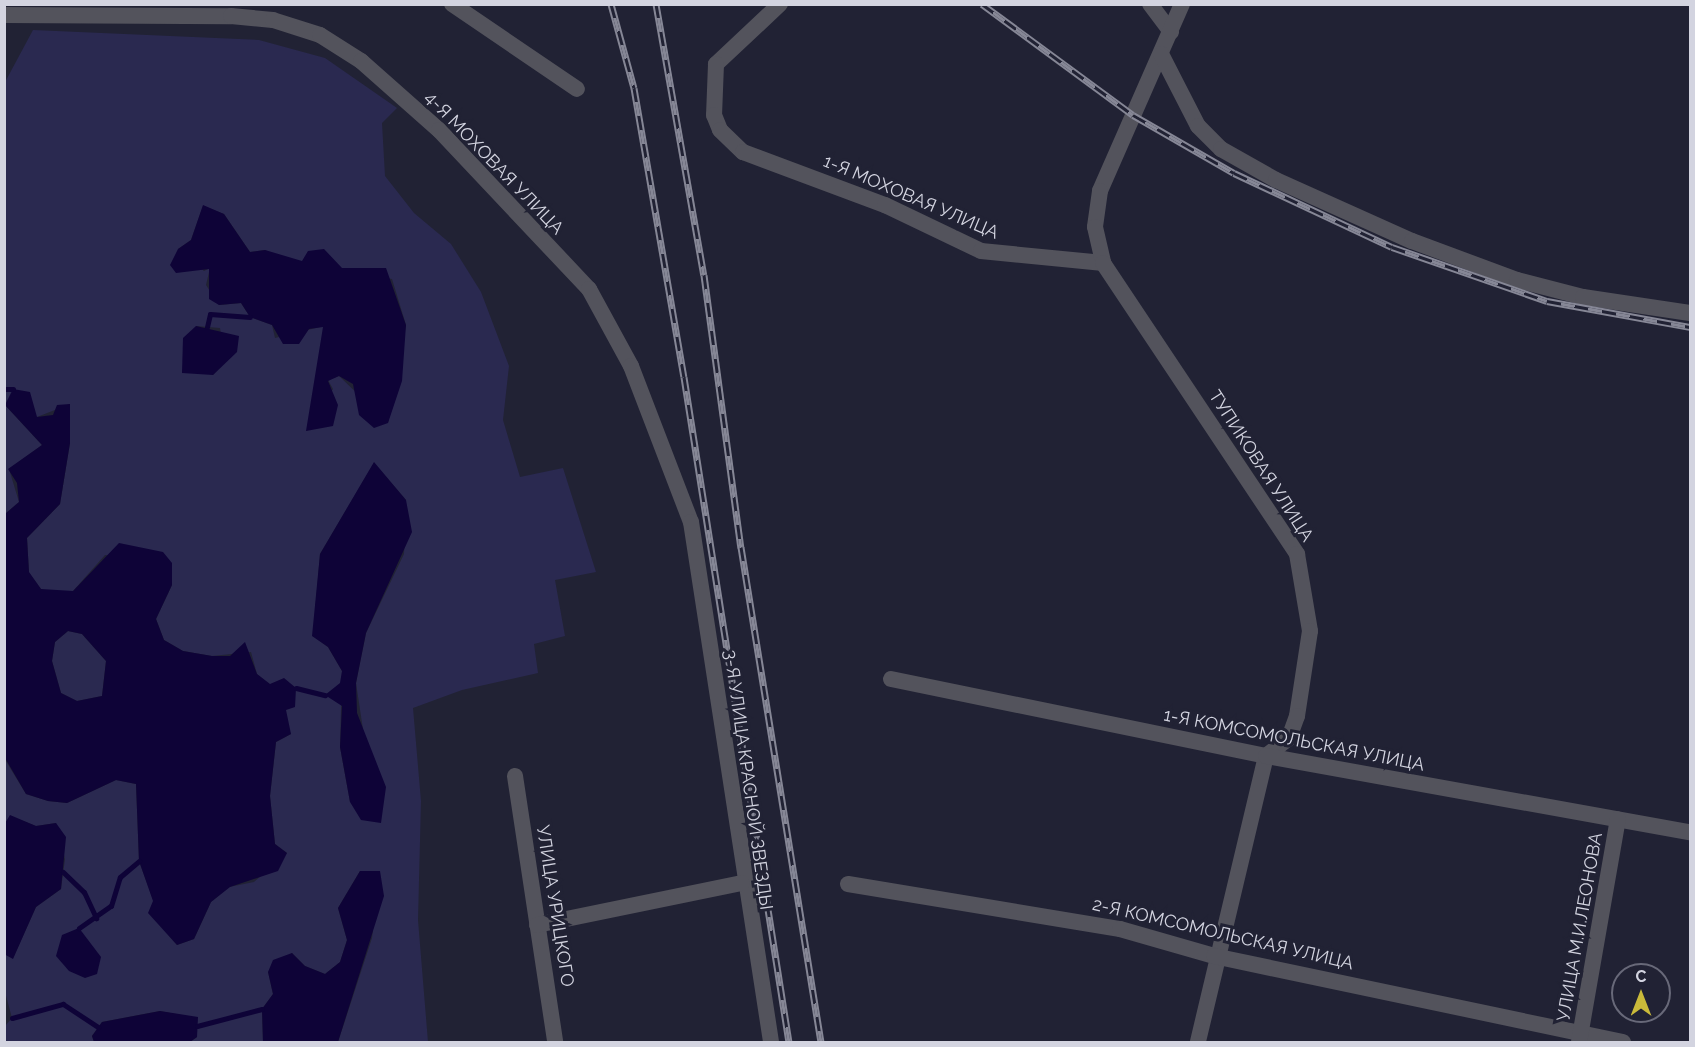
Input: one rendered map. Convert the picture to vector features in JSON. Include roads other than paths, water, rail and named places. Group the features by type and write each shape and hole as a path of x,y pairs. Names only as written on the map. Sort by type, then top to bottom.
{"street":[{"path":"452,4 577,89"},
{"name":"1-Я МОХОВАЯ УЛИЦА","path":"780,4 716,64 714,115 720,130 743,152 885,205 981,251 1103,263"},
{"path":"1150,4 1171,32"},
{"name":"ТУПИКОВАЯ УЛИЦА","path":"1182,4 1100,191 1095,227 1103,263 1296,554 1310,631 1297,716 1289,738 1266,756"},
{"name":"4-Я МОХОВАЯ УЛИЦА","path":"4,15 91,9 273,20 320,35 361,61 439,130 589,289 631,366 690,522"},
{"path":"1161,54 1198,126 1221,149 1275,180 1412,241 1517,279 1583,297 1690,313"},
{"name":"3-Я УЛИЦА КРАСНОЙ ЗВЕЗДЫ","path":"690,522 742,883 771,1042"},
{"name":"1-Я КОМСОМОЛЬСКАЯ УЛИЦА","path":"891,679 1266,756 1690,832"},
{"path":"1198,1042 1214,956 1266,756"},
{"name":"УЛИЦА УРИЦКОГО","path":"515,776 555,1042"},
{"name":"УЛИЦА М.И.ЛЕОНОВА","path":"1580,1038 1618,819"},
{"path":"537,925 742,883"},
{"name":"2-Я КОМСОМОЛЬСКАЯ УЛИЦА","path":"848,884 1120,928 1214,956 1580,1038 1623,1042"}],"waterway":[{"path":"207,327 210,314 250,317"},
{"path":"4,389 13,389"},
{"path":"296,688 325,695"},
{"path":"79,928 111,906 120,877 139,861"},
{"path":"63,872 84,892 96,918"},
{"path":"12,1018 63,1004 98,1027"},
{"path":"197,1026 262,1009"}],"railway":[{"path":"611,4 634,88 684,377 789,1042"},
{"path":"656,4 704,275 741,547 821,1042"},
{"path":"982,4 1133,115 1234,173 1392,247 1547,301 1690,327"}]}
